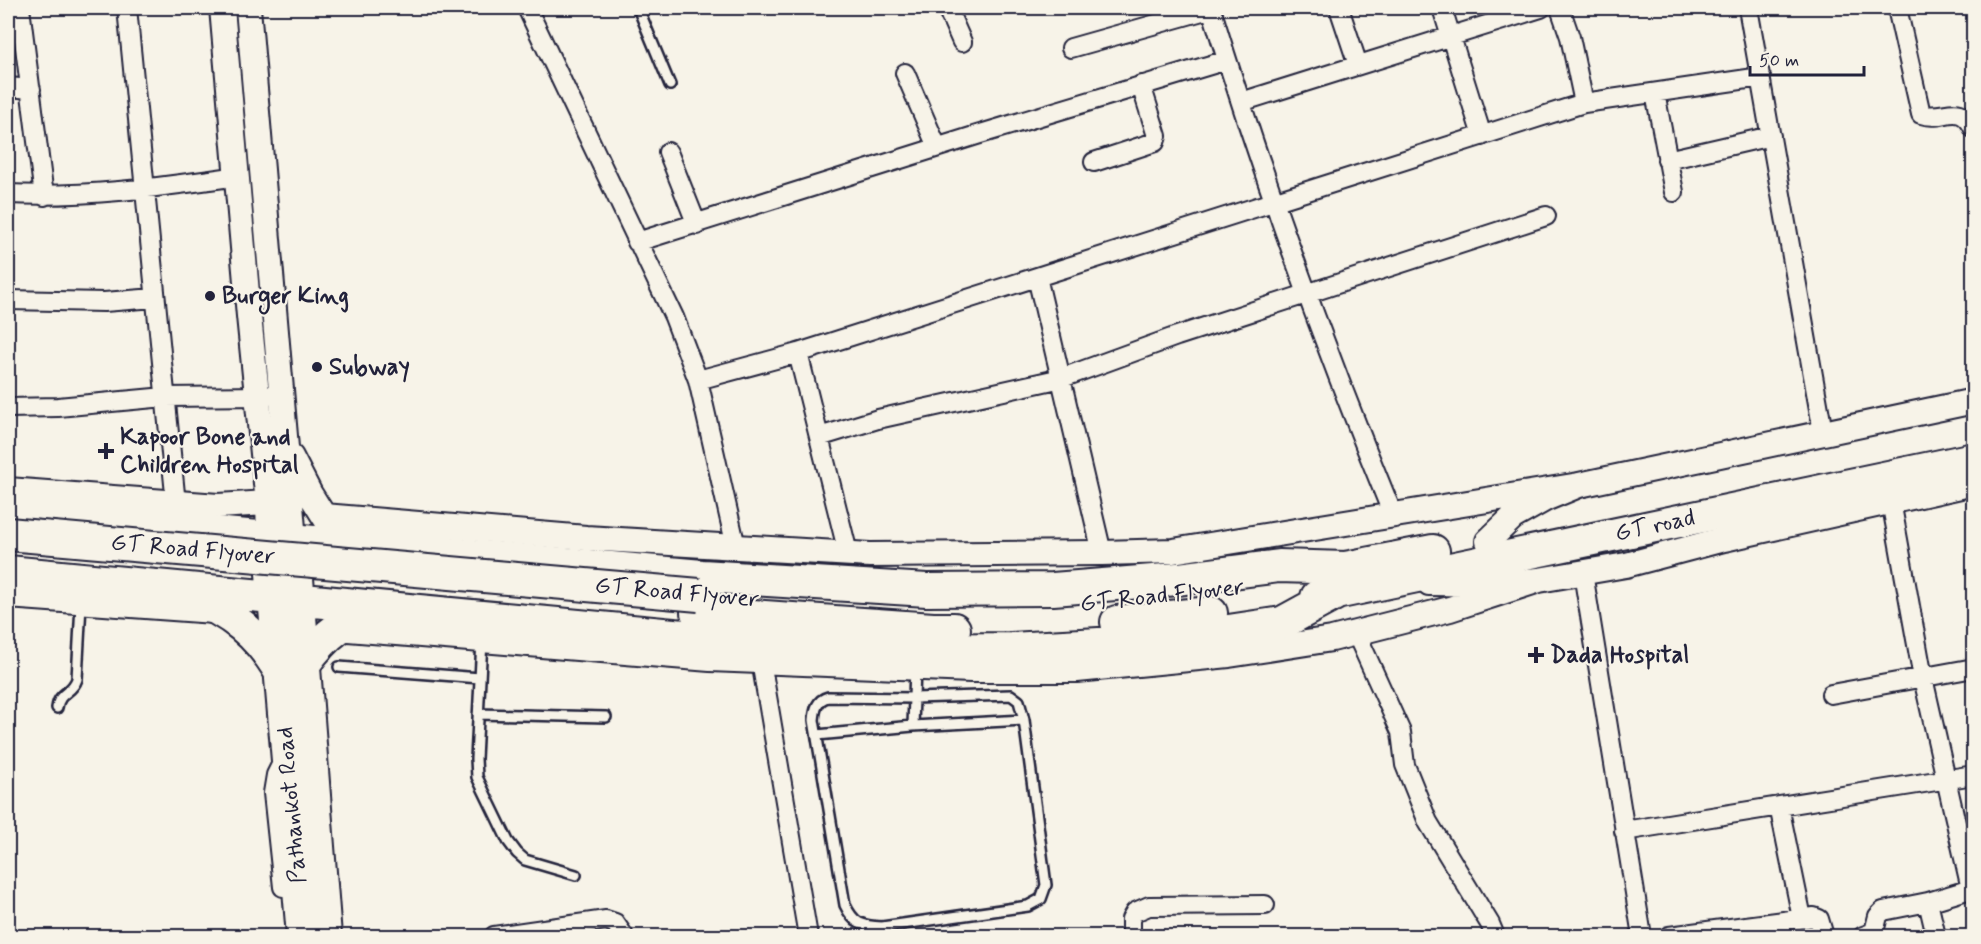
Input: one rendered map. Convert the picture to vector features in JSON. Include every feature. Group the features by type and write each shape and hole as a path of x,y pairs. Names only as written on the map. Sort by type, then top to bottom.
{"highway":[{"name":"GT road","path":"1342,580 1488,541 1974,437"},
{"name":"GT road","path":"1342,580 1388,583 1974,459"},
{"path":"8,515 702,576 927,590 1053,589 1178,579 1280,566 1342,580"},
{"name":"GT Road Flyover","path":"8,534 698,603"},
{"path":"281,539 292,669 325,936"},
{"name":"GT Road Flyover","path":"8,554 698,603 927,609 1052,608 1175,599 1342,580"},
{"path":"8,572 752,641 891,650 1011,649 1169,640 1282,623 1342,580"},
{"path":"169,586 225,611 267,650 292,669"},
{"path":"292,669 336,628 385,607"},
{"name":"Pathankot Road","path":"292,669 287,751 303,936"}],"street":[{"path":"20,8 44,196"},
{"path":"127,8 176,504"},
{"path":"222,8 256,396 268,503 281,539"},
{"path":"248,8 286,447 281,539"},
{"path":"527,8 674,317 698,380 736,547"},
{"path":"946,8 962,42"},
{"path":"1071,48 1212,8 1241,102 1341,389 1393,515"},
{"path":"1339,8 1358,65"},
{"path":"1442,8 1482,136"},
{"path":"1241,102 1541,8"},
{"path":"1560,8 1570,37 1584,103"},
{"path":"1748,8 1823,432"},
{"path":"1897,8 1921,114 1933,116 1954,112 1962,114 1974,129"},
{"path":"637,242 697,225 937,147 1227,60"},
{"path":"227,64 253,62"},
{"path":"905,73 937,147"},
{"path":"698,380 798,352 1584,103 1761,77"},
{"path":"1094,162 1155,142 1157,136 1141,86"},
{"path":"8,87 31,89"},
{"path":"1655,93 1674,192"},
{"path":"1667,160 1771,136"},
{"path":"668,152 697,225"},
{"path":"8,194 44,196 145,190 238,176"},
{"path":"240,211 266,209"},
{"path":"819,437 878,419 1062,378 1308,293 1546,216"},
{"path":"1037,277 1102,553"},
{"path":"8,300 104,302 155,298"},
{"path":"798,352 848,553"},
{"path":"8,408 58,407 165,397 282,396"},
{"path":"324,516 586,538 882,555 1173,551 1580,484 1974,401"},
{"path":"286,447 324,516 345,545"},
{"path":"1388,583 1498,584 1583,573 1626,565 1724,539 1974,483"},
{"path":"1488,541 1513,517 1545,499 1580,484"},
{"path":"8,490 176,504 218,506 268,503"},
{"path":"1863,936 1875,932 1876,920 1883,911 1928,902 1972,889 1923,678 1891,501"},
{"path":"1583,573 1642,936"},
{"path":"336,628 762,661 970,670 1077,670 1229,656 1332,639 1450,609 1539,580"},
{"path":"8,596 225,611"},
{"path":"1356,633 1401,732 1405,765 1428,822 1495,936"},
{"path":"762,661 808,936"},
{"path":"1831,694 1974,668"},
{"path":"292,669 319,717 340,936"},
{"path":"287,751 276,775 273,793 288,936"},
{"path":"1624,831 1974,774"},
{"path":"1779,806 1802,918"},
{"path":"1928,902 1936,936"},
{"path":"1131,936 1131,919 1135,912 1149,906 1265,905"},
{"path":"1669,936 1814,917 1819,919 1824,936"},
{"path":"494,936 606,920 615,923 624,936"}],"lane":[{"path":"638,8 670,85"},
{"path":"57,708 59,698 75,685 77,680 82,601"},
{"path":"482,640 477,777 508,841 517,853 525,860 576,875"},
{"path":"339,666 480,678"},
{"path":"913,726 915,668"},
{"path":"1011,695 1016,697 1022,707 1024,720 1046,885 1041,899 1028,906 882,927 858,923 850,916 845,905 814,720 815,709 822,699 828,697 914,698 1011,695"},
{"path":"478,714 606,717"},
{"path":"817,735 913,726 1024,720"}],"place":[{"name":"Burger King","path":"210,296"},
{"name":"Subway","path":"317,367"},
{"name":"Kapoor Bone and Children Hospital","path":"106,451"},
{"name":"Dada Hospital","path":"1536,655"}]}
